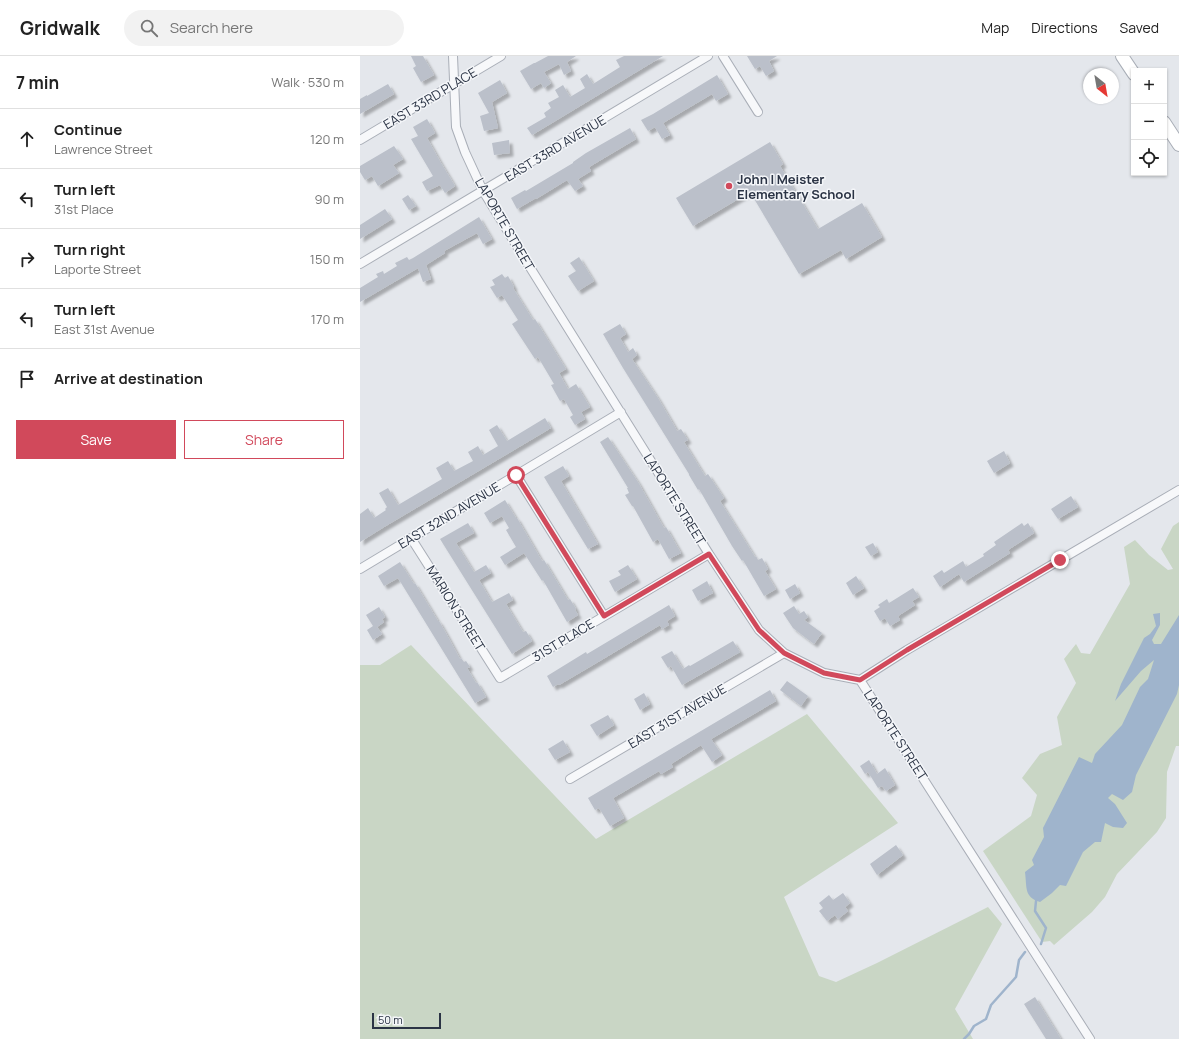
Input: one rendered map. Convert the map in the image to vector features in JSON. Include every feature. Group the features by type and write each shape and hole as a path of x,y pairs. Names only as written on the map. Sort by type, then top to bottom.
{"street":[{"name":"LAPORTE STREET","path":"453,56 456,127 465,152 483,190 709,554 759,630 784,653 824,673 860,680 1090,1039"},
{"name":"EAST 33RD PLACE","path":"360,140 501,56"},
{"name":"EAST 33RD AVENUE","path":"360,264 708,56"},
{"path":"723,56 758,112"},
{"path":"1122,56 1131,70"},
{"path":"1167,127 1179,145"},
{"name":"EAST 32ND AVENUE","path":"360,569 621,412"},
{"path":"516,475 604,616"},
{"path":"860,680 914,646 1179,490"},
{"name":"MARION STREET","path":"411,538 500,678"},
{"name":"31ST PLACE","path":"500,678 709,554"},
{"name":"EAST 31ST AVENUE","path":"570,779 784,653"}],"green space":[{"path":"1179,522 1179,746 1176,746 1167,772 1166,818 1157,832 1117,874 1105,897 1092,912 1054,945 1050,941 1042,942 983,851 1031,816 1037,795 1022,778 1040,754 1062,745 1057,717 1076,683 1064,659 1076,644 1081,653 1090,654 1130,584 1124,547 1135,540 1149,555 1168,570 1173,569 1161,549 1173,526"},
{"path":"411,645 596,839 807,714 898,823 784,897 819,976 836,982 988,907 1002,924 955,1009 973,1039 360,1039 360,665 380,665"}],"water":[{"path":"1160,613 1160,625 1152,640 1154,644 1161,644 1179,615 1179,685 1177,694 1136,775 1132,792 1123,800 1112,794 1108,798 1115,804 1127,823 1123,828 1113,827 1105,823 1101,842 1095,842 1083,852 1066,886 1060,885 1040,902 1035,900 1027,891 1025,872 1034,865 1032,860 1044,837 1043,828 1079,757 1092,763 1095,754 1122,725 1140,687 1148,679 1154,660 1141,671 1115,701 1121,684 1144,638 1150,634 1156,626 1153,614"}],"building":[{"path":"411,56 423,56 434,75 421,82 413,68 416,66"},
{"path":"548,56 576,56 567,62 571,71 564,75 559,64 544,72 551,83 544,88 541,83 531,89 520,71"},
{"path":"624,56 663,56 532,135 527,128 546,117 544,113 551,108 548,103 559,97 555,90 563,85 570,97 585,88 580,79 587,74 593,84 620,67 616,60"},
{"path":"747,56 777,56 769,61 774,71 766,76 760,66 755,69"},
{"path":"717,75 728,94 716,101 712,94 663,123 670,135 662,139 655,127 648,131 641,120"},
{"path":"500,80 507,93 492,102 498,128 484,131 480,116 489,113 478,93"},
{"path":"388,84 394,94 360,114 360,99"},
{"path":"427,119 435,133 427,138 455,186 445,193 440,185 427,191 422,182 433,176 411,139 418,136 413,127"},
{"path":"630,128 636,139 589,167 591,171 578,179 583,186 575,191 567,180 517,209 511,198 525,190 526,191 573,163 586,153"},
{"path":"509,140 510,153 494,155 492,143"},
{"path":"770,142 783,164 780,166 818,229 862,203 882,237 846,259 841,250 799,274 750,192 693,226 676,198"},
{"path":"394,146 403,159 393,165 399,173 378,186 372,176 365,180 360,172 360,166"},
{"path":"408,195 416,206 409,210 402,199"},
{"path":"385,209 392,219 360,239 360,225"},
{"path":"479,217 492,239 483,244 477,233 444,251 445,253 426,265 431,279 423,282 418,268 360,302 360,288 378,277 376,274 383,271 384,274 397,266 395,263 407,257 409,260 413,258"},
{"path":"579,257 594,281 578,291 568,276 576,271 570,263"},
{"path":"502,274 505,278 508,276 514,287 513,288 533,320 535,319 566,369 559,373 568,389 576,384 590,407 581,412 585,419 575,425 570,417 573,415 564,399 560,401 551,385 554,384 538,357 535,359 512,324 518,320 502,295 497,298 490,287 495,285 492,280"},
{"path":"620,324 626,334 620,338 628,352 633,348 637,355 632,359 658,398 677,431 681,429 688,440 684,442 705,476 708,474 724,498 720,501 755,557 756,556 758,560 762,558 768,569 765,571 776,589 764,596 603,334"},
{"path":"545,418 551,428 360,542 360,514 368,508 374,518 386,510 385,509 387,507 379,493 388,488 398,505 442,479 436,468 448,461 454,471 473,461 468,452 478,446 483,455 498,446 489,430 497,425 507,441"},
{"path":"608,437 638,482 664,528 666,527 681,553 669,559 658,539 653,542 633,506 625,495 629,493 628,488 600,442"},
{"path":"1004,451 1010,463 994,473 987,461"},
{"path":"563,466 569,476 561,481 598,544 588,549 544,477"},
{"path":"1071,496 1078,507 1058,519 1051,509"},
{"path":"505,500 542,561 544,560 568,600 570,599 576,609 575,610 578,615 567,622 543,580 542,581 524,553 505,565 500,557 516,547 506,530 509,528 502,516 490,523 484,513"},
{"path":"468,523 474,533 456,543 474,572 486,565 491,573 479,580 492,602 509,593 513,600 506,604 523,632 526,631 532,641 512,654 440,539"},
{"path":"1022,523 1024,526 1028,523 1034,533 1008,550 1010,553 964,582 959,574 940,587 933,576 942,570 944,573 963,561 966,567 984,556 983,554 996,545 994,542"},
{"path":"873,543 878,552 871,556 865,547"},
{"path":"400,562 439,621 460,659 461,658 464,662 466,661 470,667 467,668 486,697 475,703 398,578 384,586 378,576"},
{"path":"628,565 637,579 615,592 609,581 621,575 618,571"},
{"path":"856,576 864,588 853,595 846,583"},
{"path":"707,581 713,593 698,601 692,590"},
{"path":"795,584 800,593 790,599 785,590"},
{"path":"913,588 919,597 912,601 915,605 898,616 900,620 890,626 885,618 880,621 874,611 880,607 878,605 887,599 889,603"},
{"path":"669,605 675,616 667,621 669,625 662,629 660,625 559,685 558,684 553,687 547,676"},
{"path":"794,606 799,614 804,611 808,617 804,620 822,633 814,644 793,628 783,613"},
{"path":"379,607 385,617 382,619 384,622 377,627 382,634 373,640 367,630 373,626 366,615"},
{"path":"733,641 740,652 682,685 671,666 668,668 661,657 672,651 683,669"},
{"path":"787,681 808,696 801,706 780,690"},
{"path":"770,690 776,701 711,739 722,755 712,762 701,745 671,764 673,767 661,774 659,771 613,798 624,818 610,826 599,808 595,810 588,798"},
{"path":"644,693 650,704 640,710 634,699"},
{"path":"608,715 614,725 597,736 590,725"},
{"path":"563,740 570,752 555,760 548,749"},
{"path":"869,760 877,774 885,768 895,785 886,791 882,786 878,788 868,772 865,774 860,766"},
{"path":"896,845 903,855 877,875 870,864"},
{"path":"843,893 850,903 845,907 848,911 838,919 835,915 827,921 819,911 823,908 819,903 829,895 833,900"},
{"path":"1035,997 1061,1039 1046,1039 1024,1004"}],"waterway":[{"path":"1036,901 1035,911 1046,928 1041,944"},
{"path":"964,1039 974,1026 986,1019 991,1005 1016,977 1019,960 1025,952"}],"place":[{"name":"John I Meister Elementary School","path":"729,186"}],"route":[{"path":"516,475 604,616 709,554 759,630 784,653 824,673 860,680 907,650 1060,560"}]}
